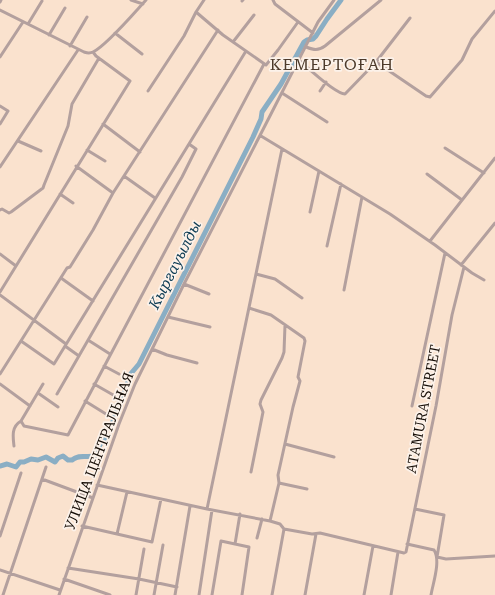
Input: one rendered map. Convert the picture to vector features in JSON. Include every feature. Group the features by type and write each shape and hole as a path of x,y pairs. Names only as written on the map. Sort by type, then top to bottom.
{"street":[{"path":"131,0 142,4"},
{"path":"0,10 78,50 87,53 93,52 115,33 146,0"},
{"path":"148,91 184,36 204,0"},
{"path":"273,0 275,4 312,35"},
{"name":"УЛИЦА ЦЕНТРАЛЬНАЯ","path":"59,595 82,526 126,405 184,284 318,22 334,0"},
{"path":"307,45 313,50 317,50 325,46 381,0"},
{"path":"28,24 42,1"},
{"path":"49,35 65,8"},
{"path":"196,12 223,35 264,64"},
{"path":"376,62 426,96 430,97 462,60 469,43 495,12"},
{"path":"233,42 254,15"},
{"path":"70,46 87,18"},
{"path":"299,60 341,93 346,94 376,62 410,18"},
{"path":"0,57 23,22"},
{"path":"21,421 24,426 68,435 264,64 266,65 298,22"},
{"path":"0,374 67,268 70,267 93,230 113,193 218,30"},
{"path":"115,33 142,54"},
{"path":"0,167 78,50"},
{"path":"21,341 54,364 246,51"},
{"path":"0,292 130,80 93,52"},
{"path":"0,210 2,209 9,213 11,212 43,188 68,126 72,104 99,58"},
{"path":"320,91 326,82"},
{"path":"282,93 327,122"},
{"path":"0,106 8,110 0,124"},
{"path":"103,124 140,152"},
{"path":"261,136 390,214 484,280"},
{"path":"18,140 41,151"},
{"path":"57,394 182,177 196,149 189,144"},
{"path":"446,148 484,173"},
{"path":"207,509 282,149"},
{"path":"87,150 105,161"},
{"path":"430,241 495,158"},
{"path":"76,166 113,193"},
{"path":"310,212 319,171"},
{"path":"427,174 462,200"},
{"path":"124,176 155,198"},
{"path":"327,246 341,184"},
{"path":"60,194 73,203"},
{"path":"344,290 362,197"},
{"path":"463,266 495,223"},
{"path":"412,406 445,253"},
{"path":"0,254 16,266"},
{"name":"ATAMURA STREET","path":"398,552 404,553 415,509 452,315 463,266"},
{"path":"256,274 275,279 302,298"},
{"path":"61,278 93,301"},
{"path":"184,284 209,294"},
{"path":"0,295 79,356"},
{"path":"249,308 267,313 304,338 306,341 298,377 300,381 278,475 279,482 270,520"},
{"path":"168,317 210,327"},
{"path":"251,472 263,412 260,404 284,352 285,325"},
{"path":"88,340 110,354"},
{"path":"152,349 198,362"},
{"path":"104,366 119,374"},
{"path":"0,384 30,406"},
{"path":"14,446 12,432 16,425 21,421 44,384"},
{"path":"94,384 115,396"},
{"path":"38,393 58,407"},
{"path":"86,401 106,414"},
{"path":"285,444 334,457"},
{"path":"3,595 46,467"},
{"path":"0,536 21,473"},
{"path":"42,479 92,498"},
{"path":"279,482 307,489"},
{"path":"97,485 190,506 270,520 277,522 284,529 312,534 320,533 398,552 390,595"},
{"path":"117,534 127,492"},
{"path":"82,526 152,542 161,499"},
{"path":"176,595 190,506"},
{"path":"415,509 444,515 431,595"},
{"path":"199,595 212,510"},
{"path":"235,544 240,514"},
{"path":"257,538 262,519"},
{"path":"272,595 284,529"},
{"path":"305,595 316,534"},
{"path":"212,595 221,541 249,546 242,595"},
{"path":"407,544 434,550 437,557"},
{"path":"154,595 163,545"},
{"path":"364,595 372,546"},
{"path":"136,595 144,549"},
{"path":"437,557 446,559 495,556"},
{"path":"68,568 177,587"},
{"path":"0,570 60,590"},
{"path":"64,579 110,595"}],"waterway":[{"name":"Кыргауылды","path":"0,466 7,464 16,467 20,462 31,459 38,460 46,457 55,462 58,458 63,456 68,460 72,460 81,456 97,455 100,444 105,441 105,430 112,424 120,400 127,387 128,377 139,364 253,137 261,119 262,112 281,84 304,42 313,39 316,36 341,0"}],"district":[{"name":"КЕМЕРТОҒАН","path":"332,64"}]}
